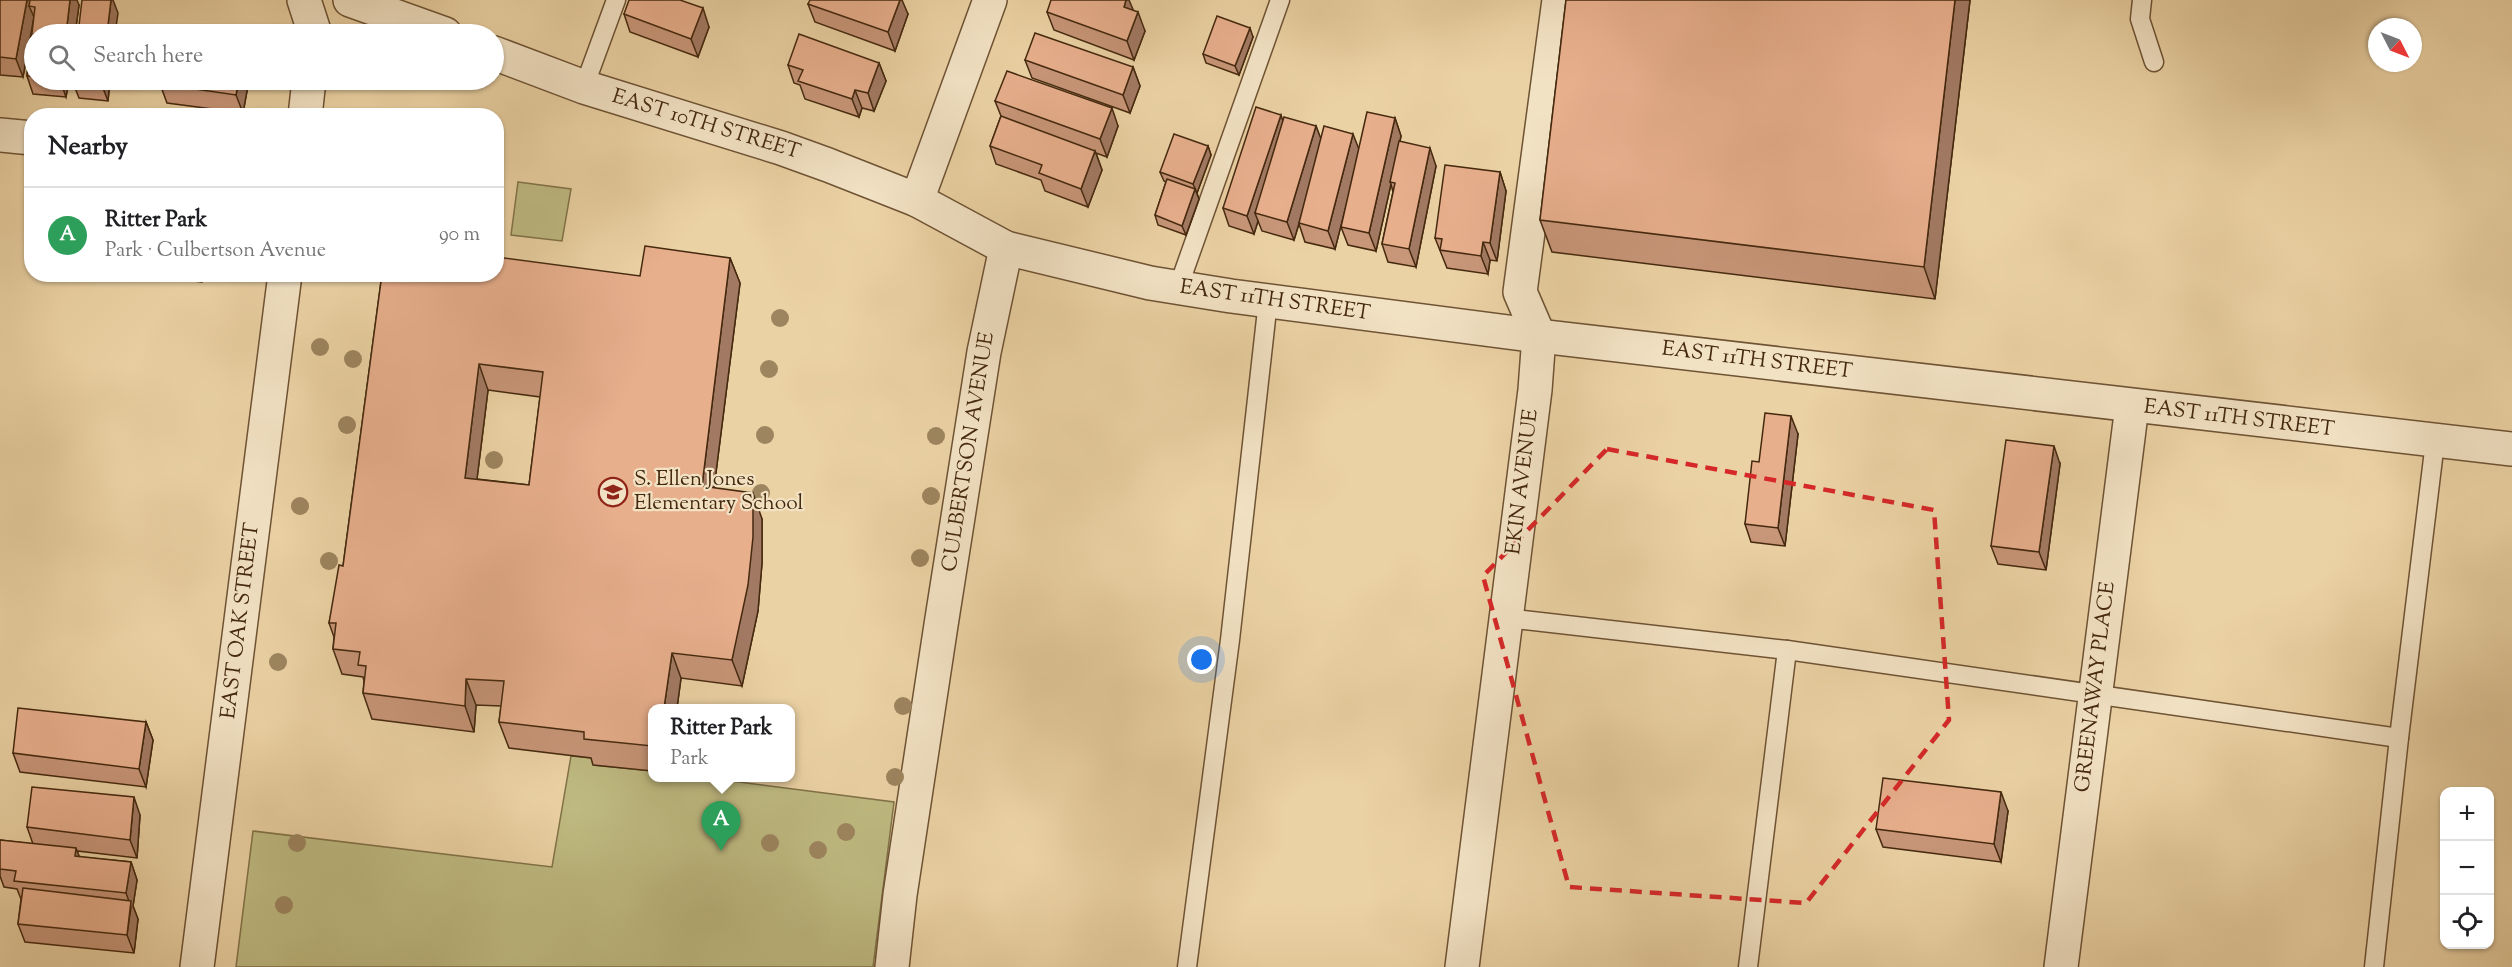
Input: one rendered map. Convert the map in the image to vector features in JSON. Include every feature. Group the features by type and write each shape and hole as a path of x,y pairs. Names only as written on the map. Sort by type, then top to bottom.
{"street":[{"path":"304,0 312,24"},
{"path":"350,0 417,24"},
{"path":"990,0 917,200 1006,248"},
{"name":"EKIN AVENUE","path":"1462,967 1535,390 1539,336 1520,292 1559,0"},
{"name":"EAST 10TH STREET","path":"504,57 584,87 781,148 917,200"},
{"path":"306,108 308,90"},
{"path":"0,135 24,137"},
{"name":"EAST 11TH STREET","path":"1006,248 1150,283 1268,301 1539,336 1720,355 1806,368 2435,442 2512,449"},
{"name":"CULBERTSON AVENUE","path":"892,967 900,895 984,352 1006,248"},
{"name":"EAST OAK STREET","path":"197,967 284,282"},
{"name":"GREENAWAY PLACE","path":"2061,967 2132,406"}],"lane":[{"path":"584,87 616,0"},
{"path":"1178,288 1280,0"},
{"path":"2142,0 2140,19 2154,62"},
{"path":"1187,967 1230,640 1268,301"},
{"path":"2374,967 2435,442"},
{"path":"1506,618 1787,650 2095,692 2399,738"},
{"path":"1748,967 1787,650"}],"highlighted area":[{"path":"1607,449 1934,510 1949,720 1806,903 1569,887 1483,576"}],"shaded area":[{"path":"518,182 571,189 562,241 511,235"},
{"path":"571,756 593,758 594,765 648,771 648,782 739,782 894,802 873,967 236,967 253,831 552,867"}],"building":[{"path":"0,0 27,0 16,59 0,57"},
{"path":"30,0 70,0 67,24 33,24 35,7 29,6"},
{"path":"82,0 111,0 108,24 79,24"},
{"path":"629,0 680,0 703,8 691,39 624,14"},
{"path":"810,0 900,0 888,32 808,4"},
{"path":"1051,0 1126,0 1124,7 1138,12 1127,41 1047,12"},
{"path":"1566,0 1955,0 1924,267 1540,220"},
{"path":"1217,16 1250,28 1235,66 1203,54"},
{"path":"1035,33 1133,67 1123,95 1025,60"},
{"path":"799,34 879,63 868,93 855,90 852,99 798,81 803,70 788,65"},
{"path":"1007,71 1112,108 1100,139 995,101"},
{"path":"201,90 237,90 236,95"},
{"path":"1256,107 1281,115 1247,216 1223,208"},
{"path":"1367,112 1395,118 1369,233 1341,227"},
{"path":"1001,116 1095,151 1081,189 1039,173 1042,165 990,146"},
{"path":"1284,117 1316,126 1287,222 1255,213"},
{"path":"1324,126 1353,134 1328,231 1299,223"},
{"path":"1174,134 1208,146 1193,184 1160,172"},
{"path":"1399,141 1430,148 1409,249 1382,244 1395,183 1390,182"},
{"path":"1445,165 1500,172 1490,243 1483,242 1481,256 1440,250 1442,239 1435,238"},
{"path":"1167,179 1195,189 1182,226 1155,215"},
{"path":"645,246 730,258 702,486 753,493 753,537 748,585 732,660 672,653 665,704 648,704 648,746 584,739 584,732 499,722 504,681 466,679 465,706 363,693 366,666 358,665 360,652 333,649 336,623 329,623 339,565 343,566 381,282 504,282 504,258 640,276","holes":["479,364 543,372 529,485 465,478"]},
{"path":"1765,413 1791,416 1778,528 1745,524 1752,461 1759,462"},
{"path":"2006,440 2054,446 2039,552 1991,546"},
{"path":"18,708 146,722 139,769 13,753"},
{"path":"1883,778 2001,792 1994,844 1876,829"},
{"path":"32,787 134,797 130,840 27,827"},
{"path":"0,840 76,848 75,856 131,862 126,893 14,881 16,871 0,869"},
{"path":"23,888 131,901 127,935 18,924"}],"place":[{"name":"S. Ellen Jones Elementary School","path":"613,492"},
{"name":"Ritter Park","path":"721,851"}]}
